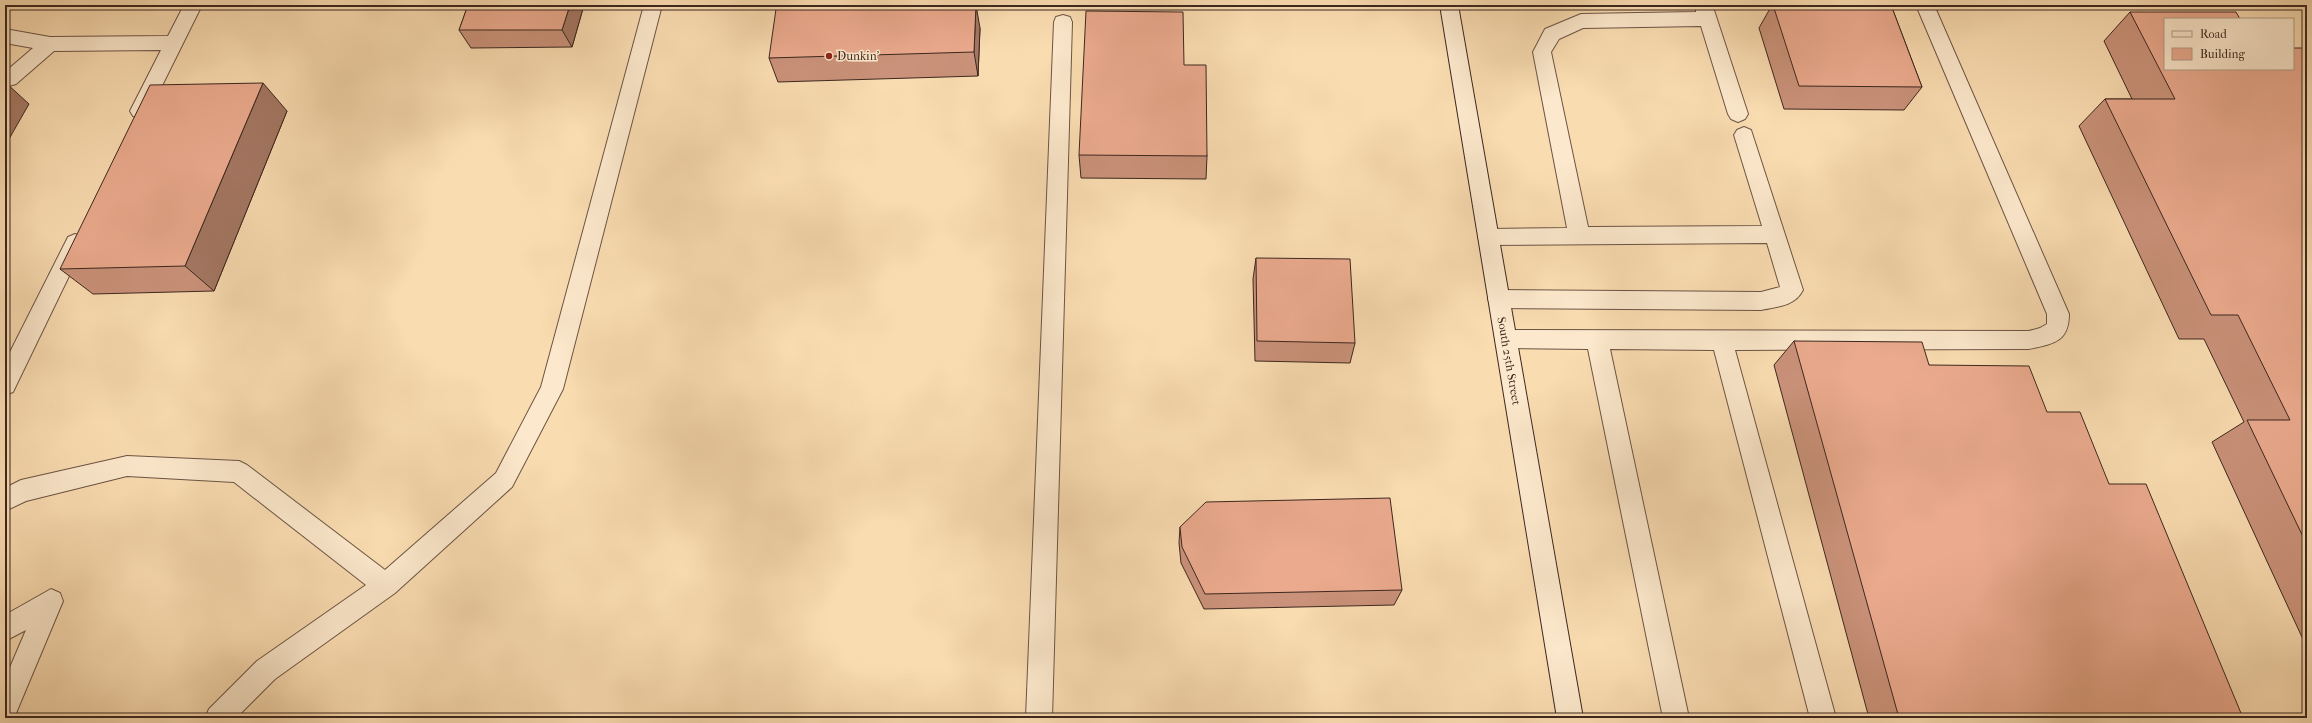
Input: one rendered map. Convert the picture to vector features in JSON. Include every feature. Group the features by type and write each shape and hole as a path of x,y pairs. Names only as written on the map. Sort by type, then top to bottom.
{"street":[{"path":"131,129 193,5"},
{"path":"218,718 266,670 386,585 504,480 552,389 653,5"},
{"name":"South 25th Street","path":"1449,5 1570,718"},
{"path":"1506,339 1722,341 2030,340 2046,336 2058,328 2058,314 1925,5"},
{"path":"1579,236 1542,52 1552,34 1581,21 1706,12 1738,114"},
{"path":"1039,718 1063,22"},
{"path":"5,36 50,44 173,43"},
{"path":"5,80 9,79 50,44"},
{"path":"1499,299 1761,301 1783,297 1792,290 1744,135"},
{"path":"5,385 82,228"},
{"path":"1488,237 1775,234"},
{"path":"1597,339 1676,718"},
{"path":"1722,341 1823,718"},
{"path":"5,500 21,491 127,466 239,472 386,585"},
{"path":"5,629 51,601 5,709"}],"building":[{"path":"468,5 570,5 562,30 459,30"},
{"path":"976,5 974,52 769,58 776,9"},
{"path":"1773,5 1891,5 1922,87 1799,86"},
{"path":"1086,11 1183,12 1184,65 1206,65 1207,156 1079,155"},
{"path":"2130,12 2236,12 2239,18 2164,18 2164,70 2294,70 2294,48 2307,48 2307,545 2247,420 2290,420 2238,315 2211,315 2105,99 2175,99"},
{"path":"263,83 185,266 60,269 150,85"},
{"path":"1256,258 1350,259 1355,343 1257,341"},
{"path":"1794,341 1922,342 1929,365 2029,366 2047,412 2080,412 2109,484 2146,484 2243,718 1899,718"},
{"path":"1390,498 1402,590 1205,594 1182,547 1180,527 1206,502"},
{"path":"1263,716 1355,716 1355,718 1263,718"}],"place":[{"name":"Dunkin'","path":"829,56"}]}
